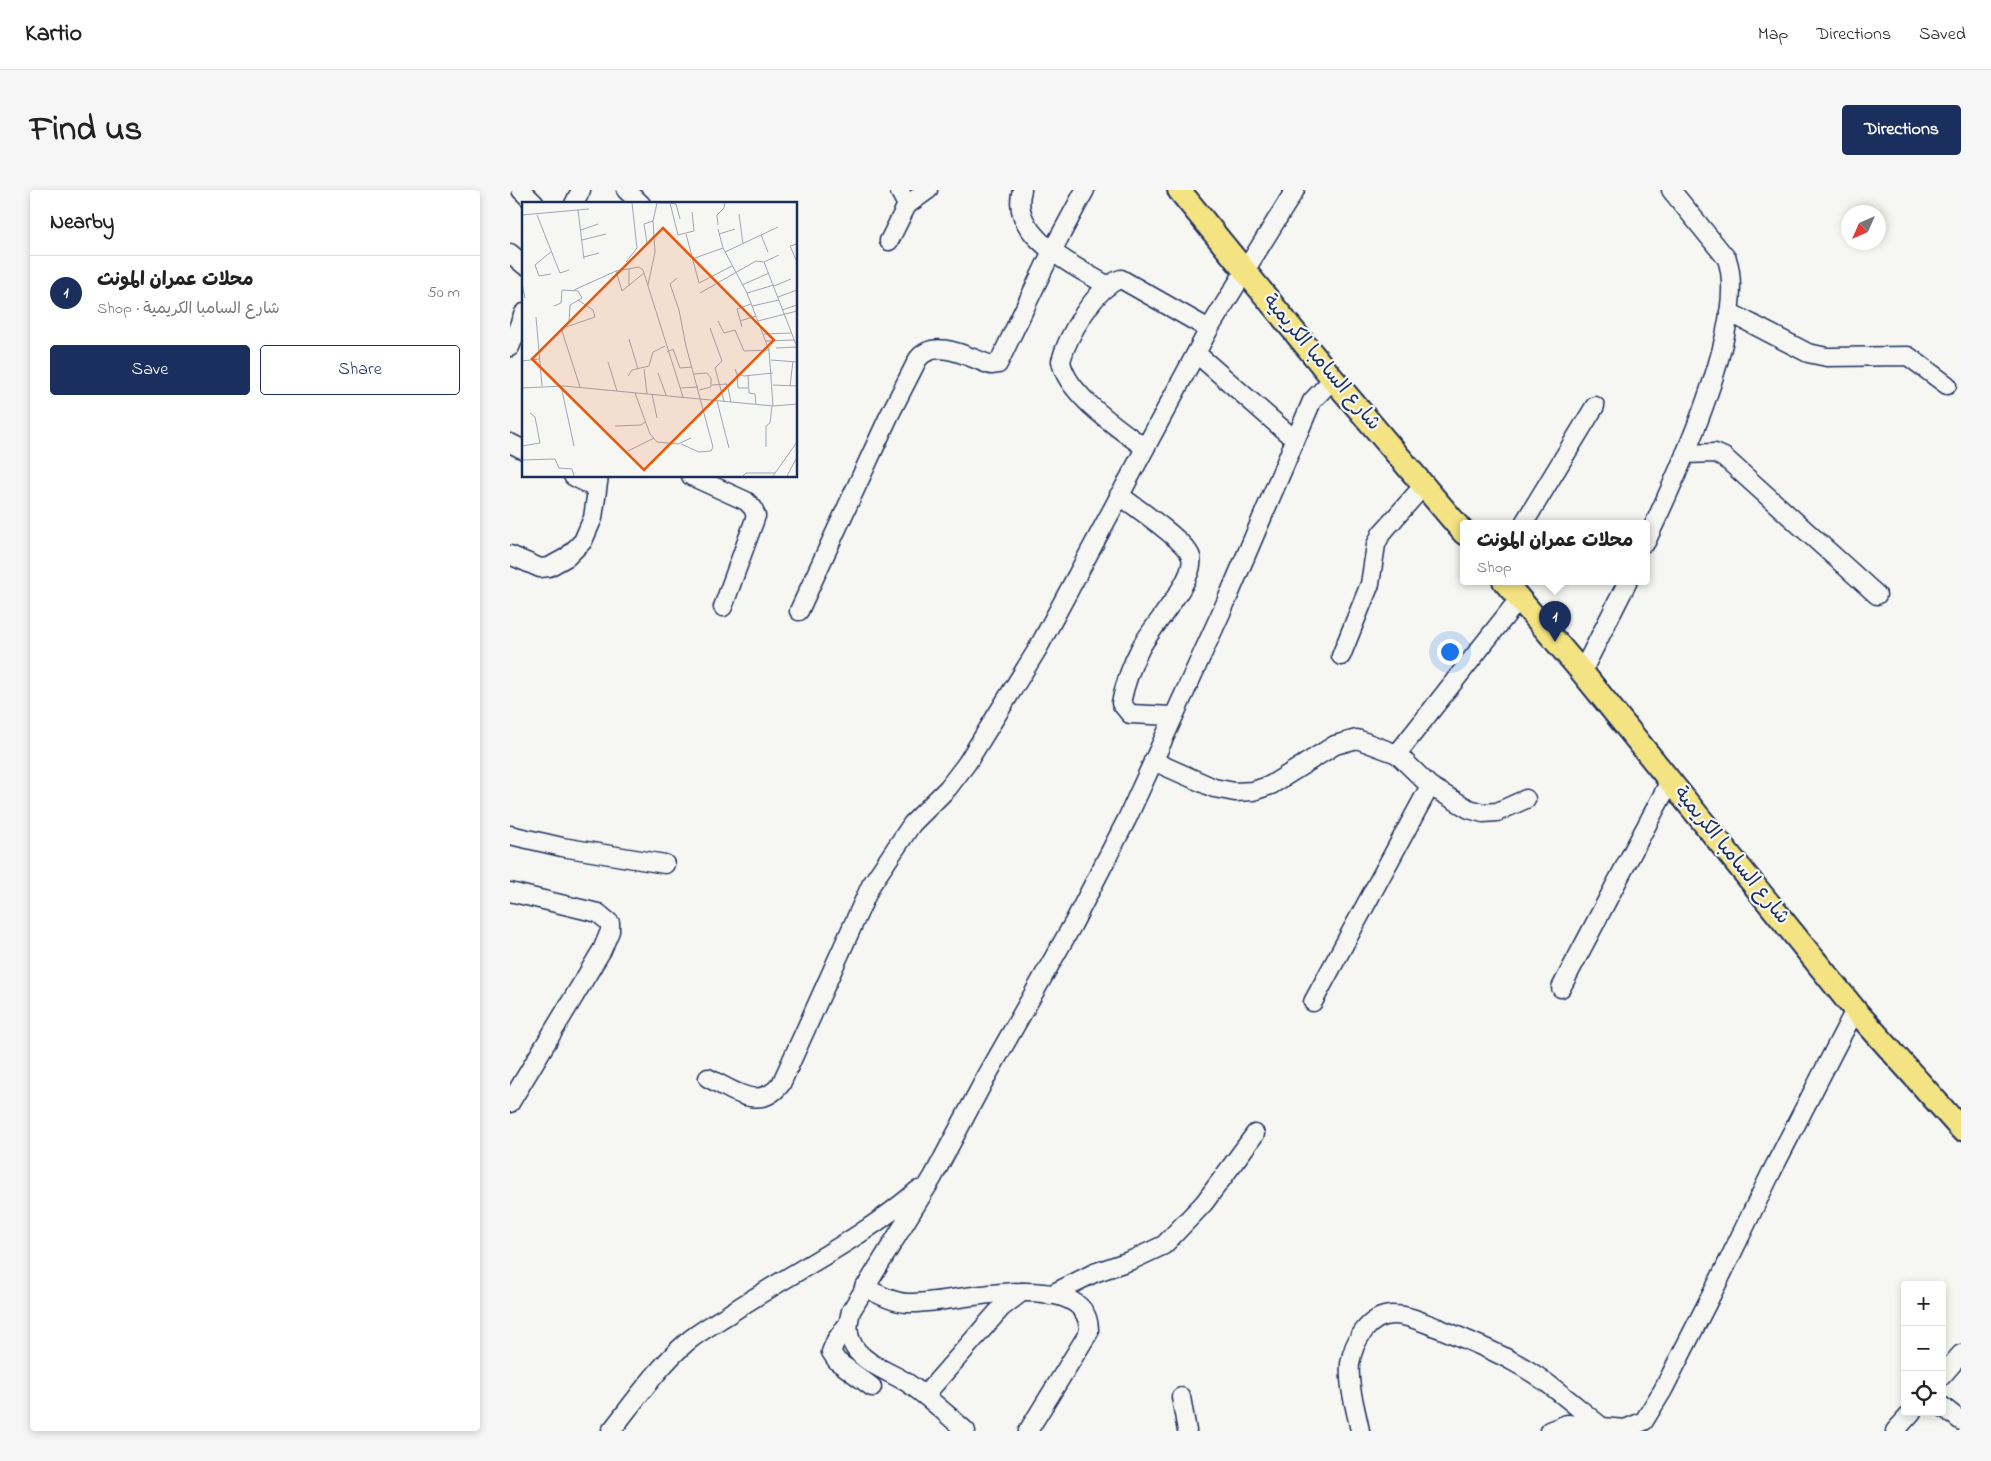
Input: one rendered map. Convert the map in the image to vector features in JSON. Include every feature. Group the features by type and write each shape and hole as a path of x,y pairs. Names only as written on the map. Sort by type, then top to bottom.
{"main road":[{"name":"شارع السامبا الكريمية","path":"1180,190 1333,379 1460,528"},
{"name":"شارع السامبا الكريمية","path":"1507,585 1582,672 1855,1010 1959,1121"}],"street":[{"path":"521,190 533,202"},
{"path":"575,202 581,190"},
{"path":"626,190 639,202"},
{"path":"889,241 903,197 928,190"},
{"path":"1022,190 1019,205 1021,216 1029,228 1052,252 1108,286"},
{"path":"799,611 889,416 918,359 923,353 935,348 991,364 998,364 1052,252 1085,190"},
{"path":"708,1078 756,1098 769,1096 781,1084 871,885 912,824 948,788 967,763 1036,650 1209,329 1295,190"},
{"path":"1650,533 1685,454 1721,357 1729,312 1732,280 1727,259 1671,190"},
{"path":"510,253 522,263"},
{"path":"1145,448 1097,410 1067,379 1062,371 1063,350 1093,301 1116,281 1125,280 1209,329"},
{"path":"1729,312 1808,353 1827,357 1908,356 1947,385"},
{"path":"510,347 522,317"},
{"path":"1197,354 1295,440"},
{"path":"872,1387 837,1361 831,1352 836,1340 847,1325 851,1311 864,1287 933,1176 985,1079 1073,924 1127,819 1226,602 1312,401 1333,379"},
{"path":"1526,520 1595,406"},
{"path":"510,443 522,449"},
{"path":"1685,454 1715,453 1724,457 1877,595"},
{"path":"510,555 540,568 549,566 567,557 584,541 593,518 597,482 581,478"},
{"path":"695,478 746,501 753,508 756,516 723,607"},
{"path":"1341,656 1370,584 1376,546 1381,534 1424,486"},
{"path":"1119,495 1167,531 1184,546 1191,557 1191,568 1185,580 1140,648 1125,683 1121,703 1130,714 1174,716"},
{"path":"1582,672 1626,585"},
{"path":"1397,754 1519,599"},
{"path":"1153,761 1214,788 1235,792 1253,791 1271,785 1346,740 1357,739 1397,754 1430,786 1455,803 1483,813 1497,812 1526,799"},
{"path":"1562,988 1670,781"},
{"path":"1313,1002 1430,786"},
{"path":"510,835 562,847 665,864"},
{"path":"510,892 598,913 610,923 610,931 602,950 511,1098"},
{"path":"1549,1431 1567,1424 1625,1429 1636,1427 1644,1421 1652,1409 1855,1010"},
{"path":"1050,1295 1094,1273 1132,1260 1164,1245 1204,1203 1255,1134"},
{"path":"611,1431 645,1388 687,1342 892,1213 933,1176"},
{"path":"864,1287 887,1299 908,1303 985,1294 1022,1292 1050,1295 1073,1301 1081,1308 1087,1316 1089,1332 1028,1431"},
{"path":"925,1395 1001,1308 1022,1292"},
{"path":"1360,1431 1350,1383 1353,1349 1358,1338 1370,1325 1381,1317 1393,1314 1407,1317 1456,1335 1514,1362 1541,1379 1602,1427"},
{"path":"847,1325 850,1337 858,1351 875,1365 925,1395 966,1431"},
{"path":"1946,1371 1961,1354"},
{"path":"1181,1397 1187,1431"},
{"path":"1946,1409 1961,1421"},
{"path":"1895,1431 1908,1416"}],"place":[{"name":"محلات عمران المونث","path":"1555,642"}]}
